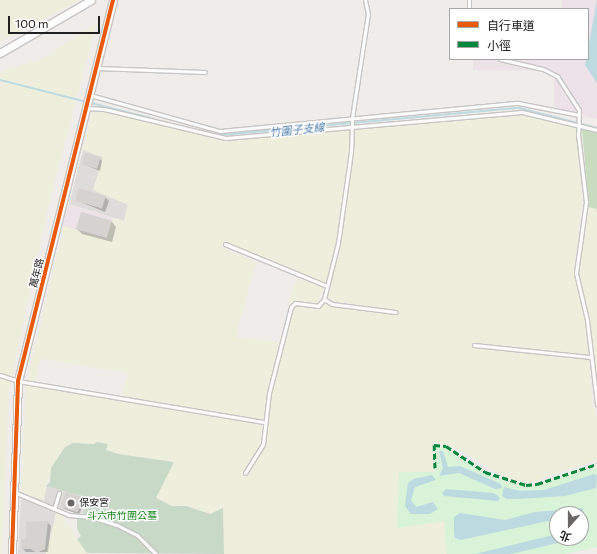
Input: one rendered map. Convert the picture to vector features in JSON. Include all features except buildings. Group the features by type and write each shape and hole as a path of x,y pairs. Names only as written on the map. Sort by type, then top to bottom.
{"street":[{"path":"0,53 91,0"},
{"name":"萬年路","path":"12,554 18,381 88,94 113,0"}],"lane":[{"path":"244,473 263,444 264,422 291,307 295,303 318,306 324,299 326,286 338,243 354,126 352,118 368,14 365,0"},
{"path":"505,60 543,68 557,76 579,110 578,126 586,202 576,273 587,320 597,404"},
{"path":"95,68 205,72"},
{"path":"88,94 220,131 518,103 579,115"},
{"path":"85,108 104,109 226,138 522,112 597,130"},
{"path":"224,244 326,286"},
{"path":"324,299 332,304 396,312"},
{"path":"474,345 591,357"},
{"path":"0,375 18,381 264,422"},
{"path":"14,492 69,515 92,517 117,525 136,535 156,554"},
{"path":"54,509 59,493"}],"shaded area":[{"path":"562,0 597,0 597,119 554,107 554,71 473,70 473,60 589,60 589,8 561,8"},
{"path":"83,150 103,157 124,202 128,204 124,221 69,204"},
{"path":"69,204 113,218 106,240 62,226"},
{"path":"46,486 82,496 87,504 84,514 57,509 46,554 18,554 21,493 44,500"}],"green space":[{"path":"0,0 80,0 0,42"},
{"path":"96,24 49,204 9,389 2,554 0,554 0,72 40,60"},
{"path":"93,110 104,110 224,140 351,128 350,152 336,242 326,283 292,272 229,243 222,244 223,248 256,262 236,337 279,342 263,420 122,396 128,373 40,359 35,382 27,381 64,226 107,239 113,218 124,221 128,205 93,190 103,157 83,150"},
{"path":"518,114 576,127 582,202 574,272 586,323 588,355 474,343 473,347 588,358 593,406 597,415 597,460 529,483 506,478 456,448 433,442 434,472 399,472 397,527 444,521 447,554 224,554 222,509 210,514 186,506 172,506 156,498 173,462 118,454 106,450 107,444 73,443 50,471 44,500 21,493 26,384 261,425 262,443 241,474 244,479 265,443 267,411 294,307 318,308 325,301 330,305 399,315 399,310 334,302 327,297 343,222 356,127"},
{"path":"582,129 597,132 597,209 589,207"},
{"path":"589,207 597,209 597,388 589,321 579,268"},
{"path":"296,279 324,287 317,303 295,300 289,304"},
{"name":"斗六市竹圍公墓","path":"97,442 108,444 106,450 118,454 174,462 156,498 172,506 186,506 210,514 223,508 224,554 87,553 77,539 81,536 77,529 77,518 83,518 86,504 81,502 82,496 46,486 50,482 51,468 65,447 73,443 94,444"},
{"path":"435,447 446,448 479,470 501,480 529,487 597,467 597,547 565,554 447,554 444,521 397,528 399,472 435,472"},
{"path":"57,512 61,514 88,554 46,554"}],"water":[{"path":"597,0 597,83 585,65 586,60 589,60 589,43"},
{"path":"439,451 443,451 448,467 460,466 501,484 502,488 495,489 459,473 439,476 443,468"},
{"path":"594,474 597,476 596,488 565,496 507,499 502,496 504,487 520,491 544,490"},
{"path":"432,475 436,480 415,487 411,500 416,507 433,502 438,509 430,514 411,514 405,506 408,483 413,479"},
{"path":"446,489 494,493 500,498 498,501 444,496 442,493"},
{"path":"549,511 549,521 461,540 455,538 454,517 460,513 505,520 535,512"},
{"path":"549,536 549,545 511,554 475,554"}],"waterway":[{"name":"竹圍子支線","path":"0,80 150,118"},
{"name":"竹圍子支線","path":"220,135 519,108 597,128"}],"marked path":[{"path":"435,468 434,445 446,446 485,472 526,485 537,484 597,464"}],"cycle path":[{"path":"12,554 18,381 113,0"}],"place":[{"name":"保安宮","path":"71,503"}]}
